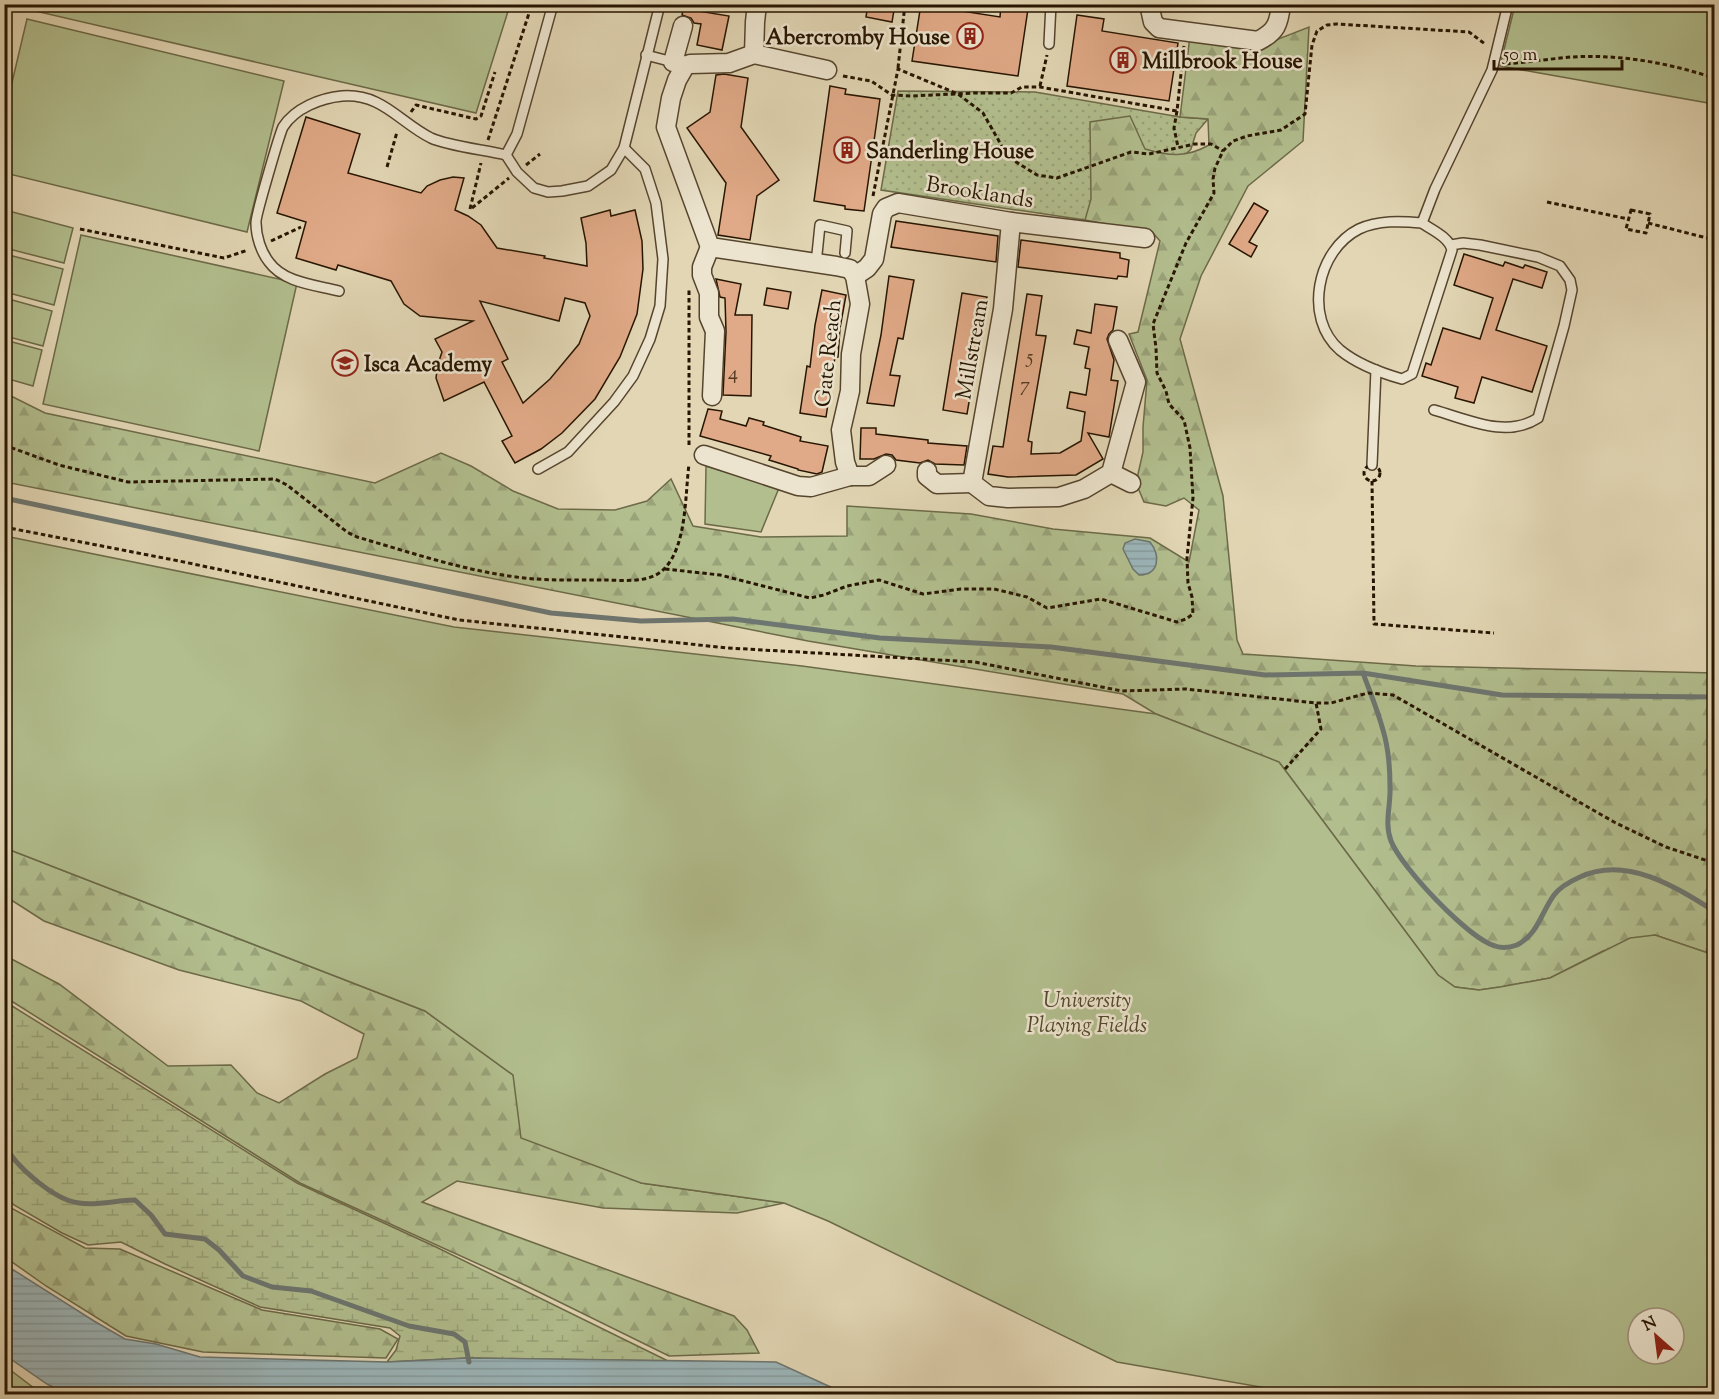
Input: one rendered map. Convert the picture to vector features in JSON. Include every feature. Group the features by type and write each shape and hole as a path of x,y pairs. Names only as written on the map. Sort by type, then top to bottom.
{"street":[{"path":"754,54 758,4"},
{"path":"1149,4 1152,22 1159,28 1258,41 1266,37 1279,24 1281,4"},
{"path":"683,26 677,80 666,127 710,248 702,267 702,275 709,293 710,317 715,331 712,396"},
{"path":"679,64 729,63 754,54 827,70"},
{"name":"Brooklands","path":"855,276 867,268 874,259 882,214 886,208 898,203 1011,222 1145,238"},
{"name":"Millstream","path":"972,483 1003,309 1011,222"},
{"name":"Gate Reach","path":"710,248 850,269 855,276 860,304 851,354 850,391 842,430 845,462 850,476"},
{"path":"927,471 927,476 938,484 972,483 989,496 1008,498 1059,497 1084,489 1111,473 1136,382 1118,340"},
{"path":"694,454 798,486 811,487 850,476 870,476 886,465"},
{"path":"1111,473 1131,483"}],"lane":[{"path":"506,155 517,134 553,4"},
{"path":"339,291 291,280 270,263 260,246 255,222 283,128 296,113 317,101 343,96 368,98 385,105 404,122 433,139 506,155 517,172 534,188 548,192 588,186 611,170 624,148 660,4"},
{"path":"1048,44 1051,4"},
{"path":"1422,223 1435,189 1499,55 1508,4"},
{"path":"646,55 679,64"},
{"path":"538,468 568,452 614,402 633,376 650,339 660,306 663,259 656,203 645,169 624,148"},
{"path":"1434,410 1505,429 1520,426 1538,418 1572,290 1570,280 1560,266 1538,257 1480,245 1463,243 1451,245 1422,223 1378,223 1356,231 1333,251 1323,268 1320,285 1319,305 1329,337 1339,349 1351,358 1376,370 1402,378 1412,374 1452,249 1451,245"},
{"path":"816,264 820,225 848,231 845,253"},
{"path":"1372,465 1376,370"}],"path":[{"path":"532,4 484,149 470,209 540,154"},
{"path":"874,201 873,195 898,69 905,4"},
{"path":"664,568 720,575 810,598 824,595 847,585 879,580 923,594 961,589 994,589 1027,597 1047,608 1101,599 1177,622 1186,619 1193,614 1188,583 1193,498 1190,448 1184,420 1169,404 1166,391 1156,373 1153,324 1186,243 1214,193 1215,168 1223,151 1233,141 1246,136 1281,130 1305,114 1312,45 1317,31 1328,25 1337,24 1469,32 1499,55 1503,64 1574,57 1635,60 1662,63 1714,78"},
{"path":"1040,87 1048,44"},
{"path":"1178,147 1174,128 1183,55"},
{"path":"898,69 958,94 983,113 1008,157 1037,176 1057,178 1131,152 1149,154 1195,144 1211,144 1223,151"},
{"path":"827,70 832,74 871,81 892,95 1011,93 1022,87 1040,87 1177,111"},
{"path":"387,167 398,129 416,105 476,119 481,116 495,72"},
{"path":"1547,202 1629,219"},
{"path":"1631,210 1650,214 1648,223 1646,233 1626,228 1631,210"},
{"path":"1648,223 1707,238"},
{"path":"80,229 224,258 260,246 301,227"},
{"path":"4,445 59,465 128,482 275,479 287,485 347,532 357,537 470,568 517,577 636,580 651,578 664,568 673,557 679,544 694,454 689,289"},
{"path":"1371,481 1374,624 1494,633"},
{"path":"4,526 459,620 728,648 975,662 1122,691 1186,689 1316,702 1331,702 1368,693 1393,695 1614,822 1666,847 1714,862"},
{"path":"1285,769 1321,729 1316,702"},
{"path":"4,1389 13,1395"}],"green space":[{"path":"36,4 510,5 476,113 35,11"},
{"path":"1515,5 1714,5 1714,104 1500,66"},
{"path":"27,19 284,81 247,232 5,173 5,112"},
{"path":"1309,27 1303,141 1248,186 1201,276 1180,339 1223,496 1237,640 1243,654 1416,666 1714,673 1714,955 1655,935 1603,951 1550,978 1479,990 1455,987 1438,975 1279,762 1156,714 1123,694 808,641 5,482 5,393 45,413 375,483 441,453 471,466 513,491 558,509 615,510 647,501 671,479 693,526 761,537 847,536 847,506 971,514 1053,529 1150,538 1189,562 1199,510 1184,498 1166,506 1144,502 1136,483 1143,452 1147,380 1129,334 1138,332 1160,241 1153,233 1085,220 1091,199 1090,122 1130,116 1145,149 1162,153 1185,154 1201,149 1209,145 1208,119 1180,117 1190,36 1263,45"},
{"path":"898,91 1035,92 1180,117 1208,119 1196,133 1191,149 1182,158 1152,232 881,190"},
{"path":"5,210 73,228 64,263 5,248"},
{"path":"81,235 297,283 259,451 43,404"},
{"path":"5,254 63,269 54,305 5,292"},
{"path":"5,298 52,311 43,346 5,336"},
{"path":"5,340 42,350 33,386 5,378"},
{"path":"706,466 779,488 761,532 705,524"},
{"name":"University Playing Fields","path":"5,536 454,627 802,666 1156,714 1279,762 1438,975 1455,987 1479,990 1550,978 1630,938 1655,935 1714,955 1714,1394 1301,1394 1117,1362 828,1221 784,1203 641,1183 521,1138 513,1075 425,1011 5,848"},
{"path":"5,848 425,1011 513,1075 641,1183 784,1203 737,1213 603,1208 457,1181 422,1202 734,1316 747,1330 759,1353 669,1356 529,1287 300,1183 5,997 4,955 59,984 168,1066 231,1065 257,1093 279,1103 325,1074 357,1058 364,1034 301,1001 179,970 44,921 5,896"},
{"path":"4,1001 297,1183 436,1247 668,1361 468,1358 387,1362 396,1350 400,1336 390,1328 260,1307 121,1242 88,1245 62,1233 14,1205 5,1196"},
{"path":"5,1200 11,1208 85,1248 120,1249 262,1310 380,1329 398,1339 386,1358 203,1352 126,1336 46,1286 5,1257"},
{"path":"5,1366 38,1391 46,1394 5,1394"}],"water":[{"path":"1135,539 1150,542 1156,553 1156,564 1151,572 1146,574 1139,575 1133,569 1123,549 1125,543"},
{"path":"4,1264 125,1339 156,1344 200,1357 387,1362 468,1358 776,1362 846,1394 67,1394 47,1384 5,1355"}],"building":[{"path":"684,4 699,6 698,11 729,16 722,50 697,45 701,24 694,23 691,18 682,15"},
{"path":"868,4 895,4 892,22 866,17"},
{"name":"Abercromby House","path":"921,4 949,4 948,9 1000,17 1001,5 1028,9 1018,76 912,61"},
{"name":"Millbrook House","path":"1077,15 1104,19 1102,31 1178,43 1169,101 1067,86"},
{"path":"716,75 748,78 741,127 779,180 757,196 750,240 718,235 726,183 687,128 710,112"},
{"name":"Sanderling House","path":"830,86 846,89 845,94 880,99 864,211 814,201"},
{"path":"306,117 360,134 348,173 421,193 427,186 440,180 453,177 464,178 455,210 481,225 497,248 587,266 586,243 581,218 610,210 611,216 635,210 642,241 643,269 637,314 620,357 595,399 562,433 541,449 515,463 502,441 512,436 484,382 444,401 436,378 442,352 435,339 473,321 420,316 404,304 391,281 338,265 336,270 296,258 306,222 277,213","holes":["565,298 585,303 590,316 579,344 550,379 523,403 502,362 508,359 480,301 559,321"]},
{"path":"1254,203 1268,211 1249,242 1257,246 1251,257 1229,244"},
{"path":"896,221 998,236 996,262 891,247"},
{"path":"1021,240 1120,253 1120,258 1129,260 1127,277 1118,276 1117,279 1018,267"},
{"path":"1464,254 1503,266 1505,262 1547,272 1542,288 1513,279 1496,330 1547,346 1532,392 1482,377 1474,403 1455,398 1458,387 1422,376 1426,363 1431,365 1443,328 1480,339 1493,298 1454,285"},
{"path":"889,276 914,280 903,339 898,338 890,375 900,376 894,406 867,403 881,335"},
{"path":"716,279 741,284 735,315 752,315 751,396 723,395 725,298 720,297"},
{"path":"767,288 791,292 788,309 764,305"},
{"path":"822,290 846,295 838,357 835,357 826,417 800,413"},
{"path":"962,293 987,297 967,414 943,410"},
{"path":"1027,294 1042,296 1036,335 1046,336 1028,441 1032,442 1031,454 1060,453 1081,441 1085,412 1067,408 1070,392 1086,395 1090,369 1085,368 1089,347 1074,344 1077,330 1091,333 1095,304 1117,307 1113,330 1107,339 1114,360 1111,380 1118,381 1109,437 1088,433 1103,459 1076,475 1008,477 988,474 993,446 1003,447"},
{"path":"708,409 722,411 720,419 746,426 749,418 801,437 800,441 828,446 822,472 817,474 798,470 769,460 771,456 700,436"},
{"path":"861,428 876,428 876,434 928,440 928,443 967,446 964,465 935,464 928,460 920,463 896,460 892,455 886,454 874,459 860,459"}],"waterway":[{"path":"4,498 551,613 641,621 733,619 880,638 1051,647 1265,675 1363,673 1502,695 1714,697"},
{"path":"1363,673 1379,715 1387,747 1390,782 1388,828 1391,841 1397,853 1421,884 1453,916 1483,940 1501,948 1517,945 1535,929 1559,889 1597,871 1633,872 1650,877 1684,892 1714,911"},
{"path":"4,1144 26,1172 58,1196 86,1204 135,1200 151,1215 165,1234 205,1239 219,1250 243,1276 272,1287 311,1291 409,1326 454,1334 465,1342 469,1362"}],"place":[{"name":"Abercromby House","path":"970,36"},
{"name":"Millbrook House","path":"1123,60"},
{"name":"Sanderling House","path":"847,150"},
{"name":"Isca Academy","path":"345,363"}]}
